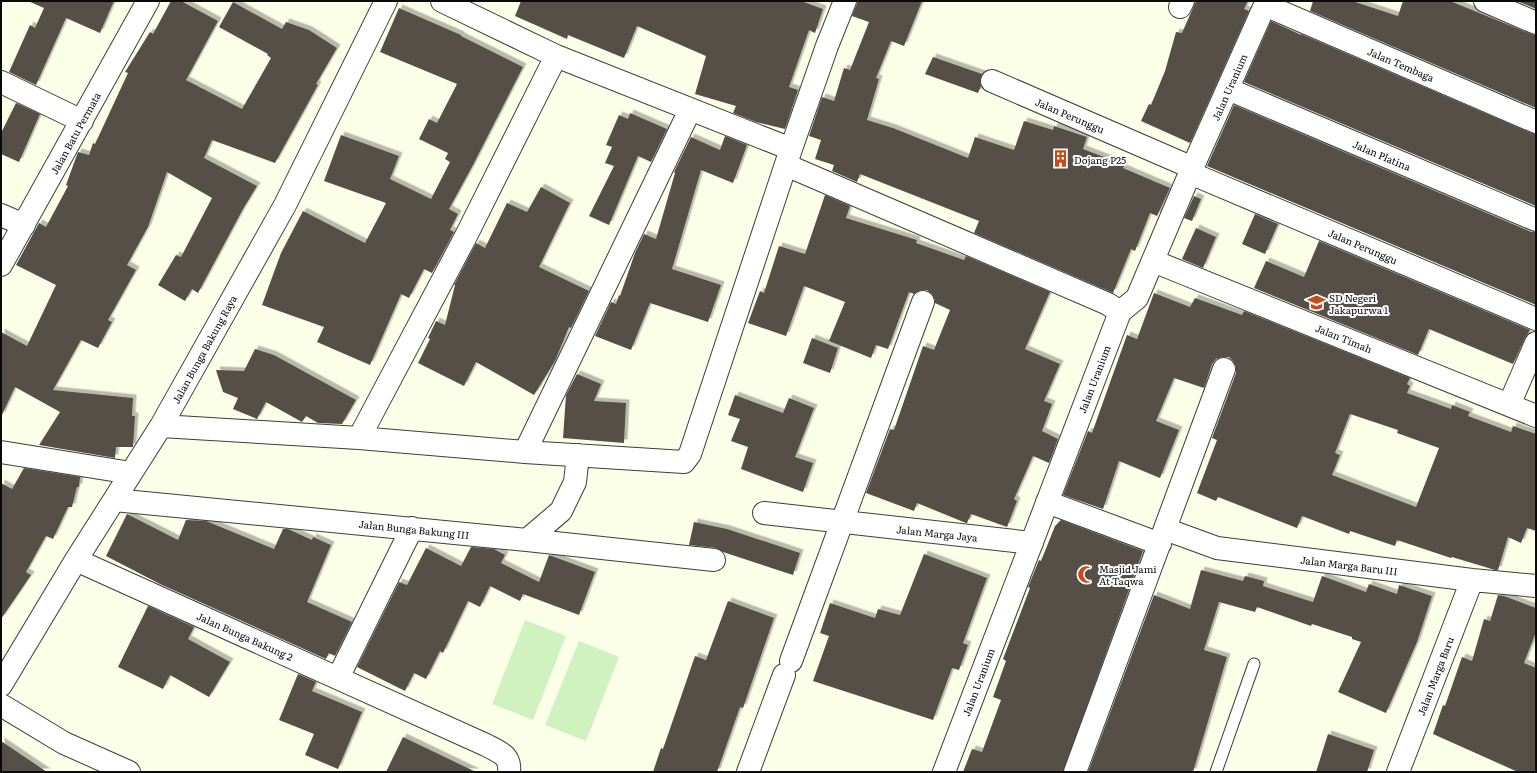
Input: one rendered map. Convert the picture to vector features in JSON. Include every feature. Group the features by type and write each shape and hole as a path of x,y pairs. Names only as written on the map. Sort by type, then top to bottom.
{"street":[{"name":"Jalan Batu Permata","path":"1,265 148,1"},
{"name":"Jalan Bunga Bakung Raya","path":"1,685 76,560 161,426 285,205 386,1"},
{"path":"442,1 556,56 690,110 1108,304 1120,312"},
{"path":"161,426 359,438 525,452 684,462 690,454 789,157 827,46 845,1"},
{"path":"1485,1 1536,22"},
{"name":"Jalan Tembaga","path":"1268,3 1294,9 1536,122"},
{"name":"Jalan Uranium","path":"944,772 1120,312 1137,298 1192,170 1268,3"},
{"path":"359,438 465,238 556,56"},
{"name":"Jalan Perunggu","path":"992,81 1192,170 1536,319"},
{"path":"1,82 82,121"},
{"name":"Jalan Platina","path":"1228,89 1536,220"},
{"path":"525,452 690,110"},
{"path":"1,215 24,225"},
{"name":"Jalan Timah","path":"1153,261 1536,416"},
{"path":"748,772 842,523 923,302"},
{"path":"1509,405 1536,343"},
{"path":"1075,772 1224,369"},
{"path":"1,452 131,472"},
{"path":"527,540 561,511 575,482 578,455"},
{"name":"Jalan Bunga Bakung III","path":"114,500 412,528 714,560"},
{"name":"Jalan Marga Baru III","path":"1047,502 1162,537 1217,548 1472,580 1536,586"},
{"name":"Jalan Marga Jaya","path":"764,513 842,523 1032,543"},
{"path":"338,678 412,528"},
{"name":"Jalan Bunga Bakung 2","path":"76,560 415,712 498,752 506,757 510,764 509,772"},
{"name":"Jalan Marga Baru","path":"1398,772 1472,580"},
{"path":"1,704 64,743 129,772"}],"lane":[{"path":"1216,772 1254,664"}],"green space":[{"path":"525,620 566,636 533,720 492,704"},
{"path":"579,641 619,657 586,741 545,725"}],"building":[{"path":"28,1 114,1 100,33 66,18 36,85 9,72 30,25 35,28 44,8"},
{"path":"171,1 181,1 218,21 186,80 242,109 271,58 267,55 268,54 219,27 233,2 282,29 286,22 309,30 337,48 316,84 318,85 275,163 212,140 204,158 257,186 198,293 192,289 185,301 158,285 176,255 181,257 212,198 167,172 148,227 127,265 136,270 108,320 112,322 98,348 81,340 53,390 133,398 132,416 135,416 133,447 116,447 115,458 39,445 60,412 15,387 1,417 1,332 27,346 56,285 16,265 39,223 46,227 68,186 66,185 78,152 89,155 93,143 95,144 128,73 125,72 150,32 153,34"},
{"path":"521,1 801,1 823,9 815,33 809,30 789,87 798,90 785,129 756,122 733,113 736,106 695,94 706,56 637,26 624,58 568,35 567,39 515,16"},
{"path":"858,1 922,1 904,46 891,41 876,78 879,79 867,120 893,128 968,158 975,137 1014,150 1024,121 1053,130 1054,126 1087,137 1083,149 1125,165 1123,168 1170,188 1157,216 1150,213 1135,251 1131,249 1113,293 974,233 979,221 860,174 857,182 832,171 834,165 815,159 821,140 809,136 822,97 834,101 844,68 850,70 869,22 852,16"},
{"path":"1196,1 1248,1 1244,9 1249,11 1190,143 1141,121 1149,104 1151,105 1165,71 1176,32 1182,33"},
{"path":"1313,1 1352,1 1398,16 1403,1 1450,1 1536,35 1536,108 1310,11"},
{"path":"1517,1 1536,1 1536,9"},
{"path":"399,8 461,35 523,67 449,209 458,214 450,230 454,232 432,273 424,269 409,298 401,294 370,365 317,342 324,327 262,305 281,253 303,211 365,243 386,203 324,181 341,135 399,156 390,179 431,199 450,162 445,159 448,153 419,139 429,119 437,123 457,84 380,52"},
{"path":"1271,21 1536,134 1536,206 1244,82"},
{"path":"933,57 982,74 980,82 981,86 978,93 925,74"},
{"path":"16,103 40,114 19,162 1,154 1,133"},
{"path":"1234,105 1531,232 1536,232 1536,305 1207,166"},
{"path":"630,113 667,129 651,162 638,156 609,225 589,216 614,166 605,163 612,147 606,145 619,115 628,119"},
{"path":"725,136 747,145 733,183 701,170 672,269 721,285 708,322 650,303 631,350 595,336 611,302 616,304 619,295 620,296 635,253 644,234 656,239 675,173 674,172 691,137 720,150"},
{"path":"541,187 570,203 539,267 589,291 571,328 569,327 555,361 534,395 476,362 464,386 418,363 430,339 428,338 436,321 445,325 454,285 476,243 485,248 507,203 527,212"},
{"path":"825,195 850,206 846,218 917,240 916,243 964,260 966,256 1050,292 1025,349 1060,364 1044,401 1052,404 1042,431 1058,439 1049,463 1033,456 1014,499 1017,501 1007,527 971,514 966,523 917,503 914,511 866,493 890,429 894,430 923,346 934,350 950,310 935,303 932,294 927,290 921,290 914,294 909,292 888,349 876,345 871,358 829,341 845,302 804,286 786,336 748,323 760,291 764,293 779,246 805,254"},
{"path":"1194,196 1201,199 1192,221 1184,218"},
{"path":"1255,214 1278,224 1265,254 1242,244"},
{"path":"1196,228 1216,237 1203,268 1182,259"},
{"path":"1319,241 1530,330 1513,364 1429,329 1418,355 1254,288 1266,261 1304,277"},
{"path":"1154,293 1190,307 1195,298 1242,315 1244,311 1410,378 1407,384 1410,386 1407,393 1451,409 1452,405 1470,412 1468,416 1511,432 1513,426 1536,434 1536,531 1527,528 1521,543 1508,537 1498,570 1495,570 1452,557 1451,558 1397,540 1395,546 1350,531 1349,534 1302,516 1297,528 1218,497 1216,501 1197,493 1217,440 1212,438 1236,373 1236,367 1229,357 1216,359 1212,364 1204,388 1174,378 1156,421 1179,430 1160,478 1119,461 1103,509 1063,495 1088,431 1092,433 1127,335 1137,339","holes":["1350,414 1398,430 1397,433 1439,448 1416,507 1332,475 1340,455 1335,453"]},
{"path":"812,338 838,348 830,373 803,363"},
{"path":"255,349 274,355 356,400 342,424 318,423 306,416 302,422 266,402 257,419 233,409 238,398 223,392 216,370 244,371"},
{"path":"577,374 601,384 594,401 626,403 624,443 563,438 566,395"},
{"path":"735,395 783,413 789,398 814,408 795,457 813,463 803,492 741,469 748,447 731,441 740,419 728,415"},
{"path":"24,468 80,477 79,487 77,487 72,507 68,507 53,539 46,536 26,572 31,575 1,619 1,483 12,489"},
{"path":"127,514 178,540 186,520 206,521 274,549 283,529 288,529 312,540 313,537 331,545 307,602 352,622 335,656 329,653 326,659 160,584 106,556"},
{"path":"1061,520 1143,551 1063,772 963,772 972,749 982,752 1001,700 993,697 1006,661 1003,659 1039,560 1041,561 1055,526"},
{"path":"694,522 727,529 800,553 793,575 723,552 716,548 689,545"},
{"path":"471,547 494,549 505,555 501,563 539,582 549,555 595,572 579,615 523,594 520,601 490,586 480,607 468,601 443,653 440,651 426,679 414,673 405,691 357,667 399,582 407,585 426,548 461,566"},
{"path":"924,554 987,578 963,643 968,645 959,670 952,668 933,720 813,681 829,636 820,633 830,603 875,618 878,609 900,615"},
{"path":"1201,570 1243,581 1245,576 1264,581 1263,586 1313,602 1322,576 1366,592 1369,584 1397,594 1399,585 1432,596 1417,642 1386,713 1338,692 1361,642 1352,639 1352,637 1312,624 1311,626 1257,607 1255,612 1219,602 1204,650 1227,657 1193,772 1088,772 1154,595 1190,609"},
{"path":"1498,595 1536,608 1536,632 1524,663 1536,668 1536,772 1518,772 1433,734 1443,705 1445,706 1462,657 1472,661 1484,619 1490,621"},
{"path":"728,601 774,618 743,708 740,707 717,772 653,772 661,748 663,749 695,656 706,660"},
{"path":"148,606 194,627 188,639 230,662 209,697 170,675 163,689 118,667"},
{"path":"298,674 316,682 312,691 362,712 338,769 305,755 314,734 279,720"},
{"path":"1328,734 1374,750 1367,772 1316,772"},
{"path":"403,737 476,772 386,772"},
{"path":"1,741 47,772 1,772"}],"place":[{"name":"Dojang P25","path":"1061,159"},
{"name":"SD Negeri Jakapurwa 1","path":"1316,303"},
{"name":"Masjid Jami At Taqwa","path":"1086,574"}]}
